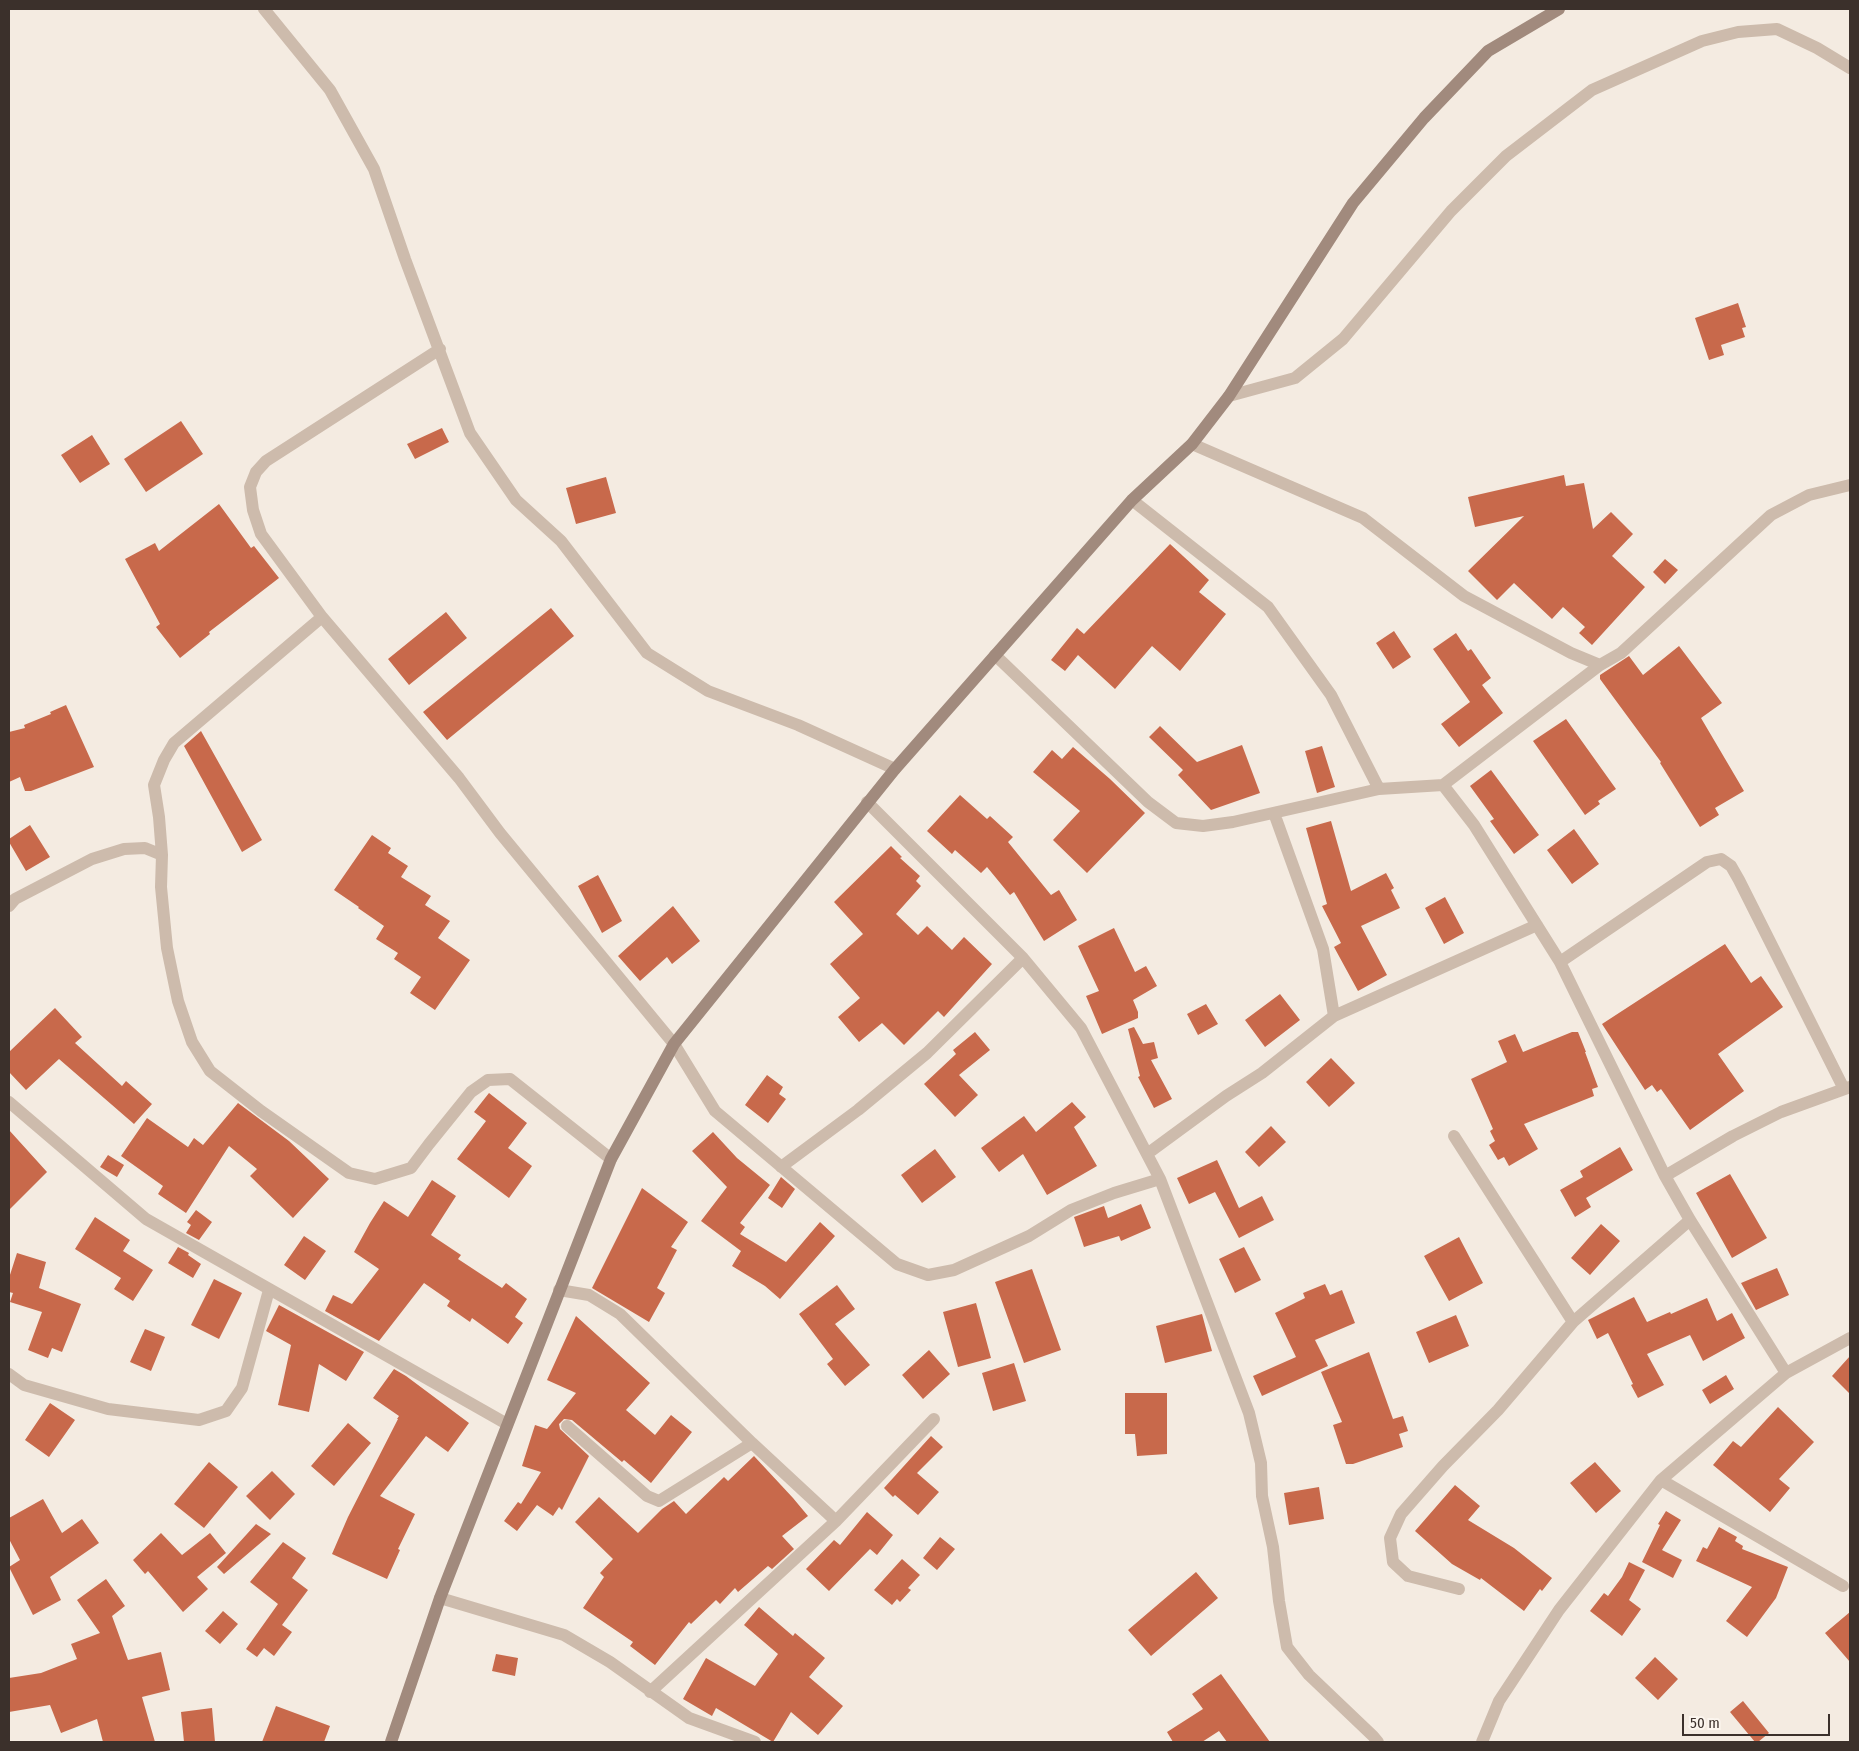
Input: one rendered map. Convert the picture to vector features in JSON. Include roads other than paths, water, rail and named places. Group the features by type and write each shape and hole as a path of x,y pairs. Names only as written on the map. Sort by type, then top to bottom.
{"street":[{"path":"264,9 330,90 374,169 405,259 470,433 516,500 561,541 647,653 708,691 798,725 895,768"},
{"path":"391,1742 440,1598 558,1290 611,1159 674,1044 895,768 1132,500 1192,444 1229,396 1353,203 1424,118 1488,51 1559,9"},
{"path":"1229,396 1295,378 1342,339 1451,211 1506,156 1592,90 1702,41 1738,32 1777,29 1817,48 1850,68"},
{"path":"440,349 266,462 256,472 250,487 253,510 261,534 322,617 459,778 500,833 674,1044 715,1111 897,1264 928,1275 954,1270 1028,1236 1071,1210 1114,1193 1160,1179"},
{"path":"1192,444 1363,518 1464,596 1571,652 1600,665"},
{"path":"995,655 1148,802 1176,823 1203,826 1233,822 1379,789 1443,785 1600,665 1621,653 1771,515 1809,495 1850,486"},
{"path":"1132,500 1268,607 1331,695 1379,789"},
{"path":"322,617 174,743 164,760 154,785 162,855 161,887 166,948 178,1001 192,1042 210,1071 261,1111 348,1173 375,1179 411,1168 471,1092 488,1080 510,1079 611,1159"},
{"path":"1443,785 1474,825 1560,962 1665,1176 1690,1220 1786,1373"},
{"path":"868,802 1024,958 1081,1028 1160,1179 1248,1413 1261,1462 1262,1496 1273,1547 1287,1647 1309,1675 1378,1742"},
{"path":"1274,813 1323,949 1334,1016"},
{"path":"9,906 15,899 92,859 124,848 145,848 162,855"},
{"path":"1560,962 1707,862 1721,859 1730,866 1739,880 1847,1088 1781,1112 1733,1136 1665,1176"},
{"path":"1147,1154 1262,1072 1334,1016 1537,925"},
{"path":"781,1166 858,1110 927,1053 1024,958"},
{"path":"9,1102 146,1220 507,1424"},
{"path":"1454,1136 1573,1322"},
{"path":"1459,1589 1408,1576 1393,1562 1390,1538 1401,1514 1443,1466 1498,1410 1573,1322 1690,1220"},
{"path":"9,1374 24,1385 108,1409 199,1420 226,1411 242,1388 269,1290"},
{"path":"558,1290 589,1295 620,1314 752,1443 836,1521"},
{"path":"1482,1742 1499,1701 1560,1610 1661,1480 1786,1373 1850,1338"},
{"path":"650,1692 836,1521 934,1419"},
{"path":"567,1426 647,1496 659,1501 752,1443"},
{"path":"1661,1480 1843,1586"},
{"path":"440,1598 564,1635 610,1662 689,1718 755,1742"}]}
